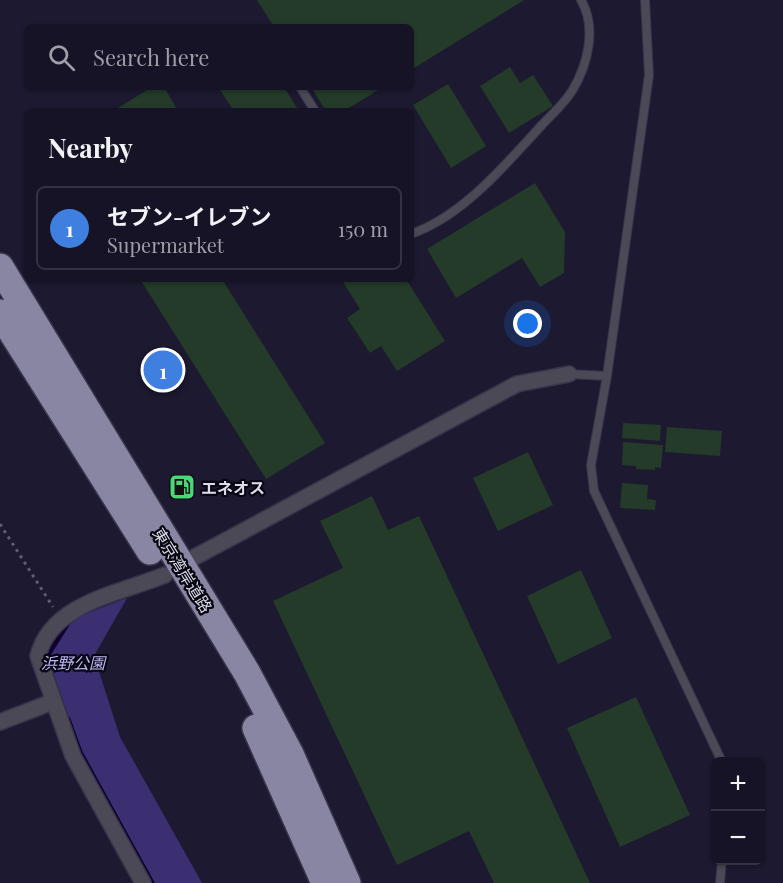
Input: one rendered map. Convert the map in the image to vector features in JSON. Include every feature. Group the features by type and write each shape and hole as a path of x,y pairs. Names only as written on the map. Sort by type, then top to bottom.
{"highway":[{"name":"東京湾岸道路","path":"0,267 173,570 256,729 325,883"},
{"name":"東京湾岸道路","path":"0,313 278,729 347,883"}],"street":[{"path":"143,883 73,756 52,702 38,656 42,641 61,619 87,604 173,570 517,384 569,374"},
{"path":"0,722 52,702"}],"lane":[{"path":"414,232 448,215 498,172 571,92 589,52 587,11 581,0"},
{"path":"645,0 649,75 608,376 591,465 594,491 720,757"},
{"path":"302,90 313,108"},
{"path":"569,374 608,376"},
{"path":"720,883 722,865"}],"path":[{"path":"0,524 61,619"}],"green space":[{"name":"浜野公園","path":"127,598 94,656 120,737 202,883 155,883 81,751 48,658 72,619"}],"building":[{"path":"257,0 524,0 414,68 414,24 272,24"},
{"path":"510,67 520,83 533,75 553,106 509,133 480,86"},
{"path":"448,84 486,146 451,168 413,105"},
{"path":"147,90 166,90 176,108 118,108"},
{"path":"220,90 286,90 297,108 232,108"},
{"path":"313,90 378,90 349,108 324,108"},
{"path":"535,183 565,232 564,273 540,287 522,258 456,298 427,249"},
{"path":"142,282 224,282 325,443 266,479"},
{"path":"343,282 408,282 445,341 397,371 381,346 370,353 347,318 360,309"},
{"path":"623,423 661,425 660,441 622,438"},
{"path":"667,427 722,431 720,456 665,452"},
{"path":"623,442 663,445 661,468 636,469 636,466 622,465"},
{"path":"528,452 553,505 498,531 473,478"},
{"path":"622,483 648,485 647,499 656,500 655,510 620,508"},
{"path":"372,496 388,530 419,516 590,883 494,883 469,831 397,865 273,601 343,568 320,521"},
{"path":"581,570 612,638 558,664 527,596"},
{"path":"636,697 690,815 620,847 567,728"}],"waterway":[{"path":"48,663 46,658 68,623"},
{"path":"68,719 80,752 152,883"}],"place":[{"name":"セブン-イレブン","path":"163,370"},
{"name":"エネオス","path":"182,487"}]}
